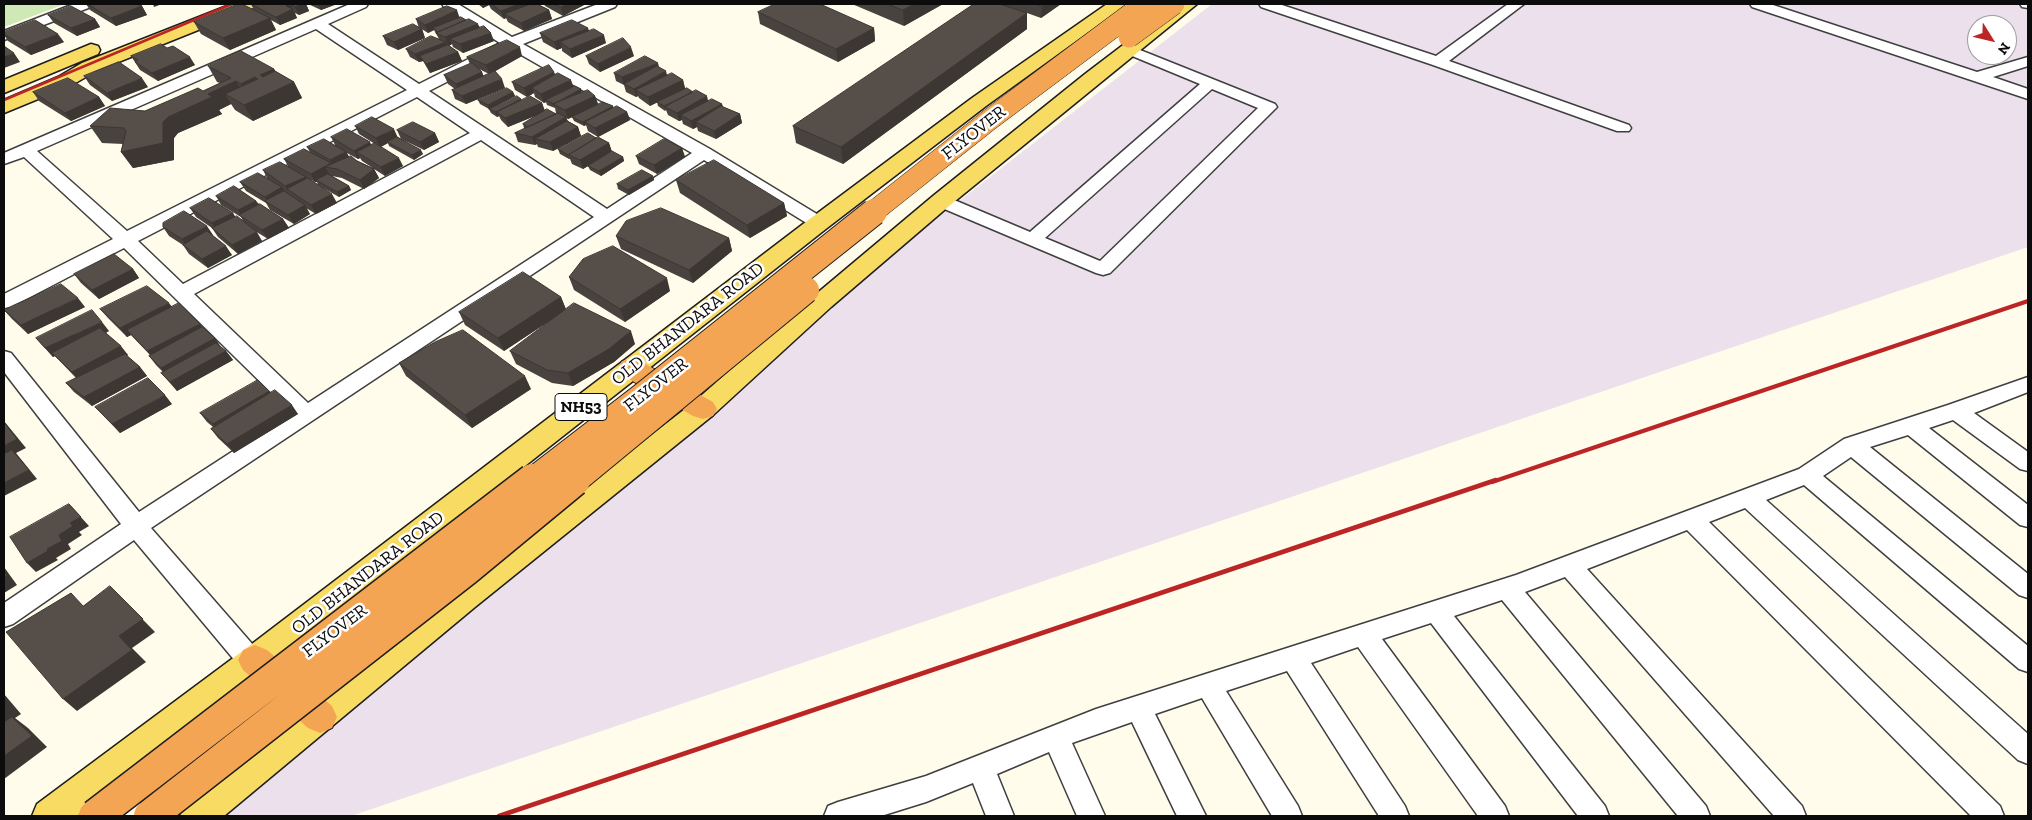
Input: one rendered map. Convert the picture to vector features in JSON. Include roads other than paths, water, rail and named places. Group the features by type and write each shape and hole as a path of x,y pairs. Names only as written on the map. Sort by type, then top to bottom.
{"highway":[{"name":"FLYOVER","path":"95,816 632,404 989,120 1144,4"},
{"name":"FLYOVER","path":"150,816 464,570 951,171 1174,4"},
{"path":"632,368 703,409"},
{"path":"255,660 320,717"}],"main road":[{"path":"4,104 83,62 202,4"},
{"path":"4,87 83,62 247,4"},
{"name":"OLD BHANDARA ROAD","path":"49,816 255,660 819,223 979,102 1118,4"},
{"path":"197,816 464,598 703,409 823,301 941,201 1188,4"},
{"path":"4,80 46,63 83,62"},
{"path":"4,108 65,82 83,62"}],"street":[{"path":"4,36 86,4"},
{"path":"4,159 362,4"},
{"path":"449,4 511,43 704,153 819,223"},
{"path":"4,302 511,43 610,4"},
{"path":"1266,4 1438,62 1623,128"},
{"path":"1438,62 1517,4"},
{"path":"1757,4 2028,94"},
{"path":"318,23 607,217"},
{"path":"941,201 1103,269 1269,107 1130,50"},
{"path":"1977,77 2028,60"},
{"path":"1032,240 1209,84"},
{"path":"180,293 483,133"},
{"path":"25,150 126,240 306,414"},
{"path":"4,616 136,526 704,153"},
{"path":"4,358 136,526 245,654 255,660"},
{"path":"838,816 885,809 926,789 1056,737 1138,707 1508,588 1807,475 1852,445 2023,391"},
{"path":"1956,411 2028,463"},
{"path":"1910,426 2028,518"},
{"path":"1852,445 2028,588"},
{"path":"1807,475 2028,661"},
{"path":"1748,497 2028,751"},
{"path":"1690,519 1990,816"},
{"path":"1569,565 1792,816"},
{"path":"1508,588 1696,816"},
{"path":"1436,611 1595,816"},
{"path":"1364,635 1495,816"},
{"path":"1292,658 1395,816"},
{"path":"1208,685 1288,816"},
{"path":"1138,707 1192,816"},
{"path":"1056,737 1091,816"},
{"path":"981,767 1000,816"}],"railway":[{"path":"4,100 232,4"},
{"path":"1492,482 2028,301"},
{"path":"499,816 1496,480"}]}
